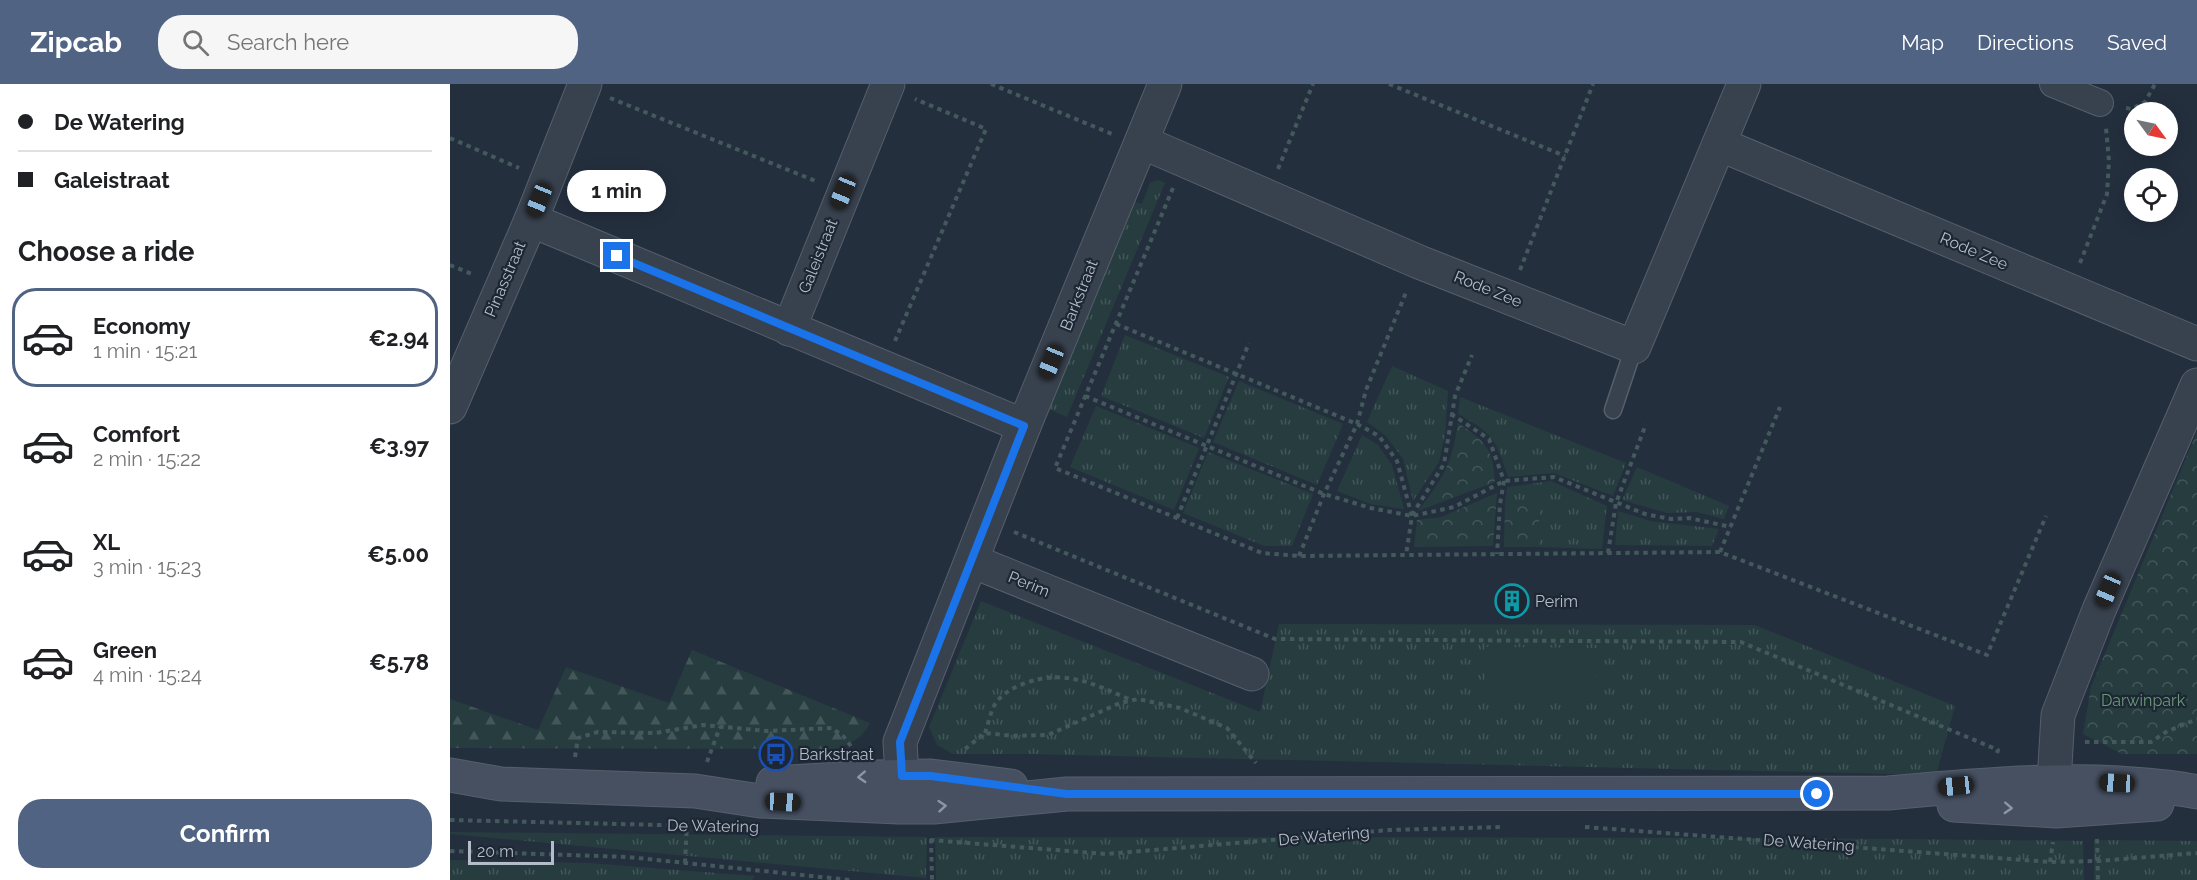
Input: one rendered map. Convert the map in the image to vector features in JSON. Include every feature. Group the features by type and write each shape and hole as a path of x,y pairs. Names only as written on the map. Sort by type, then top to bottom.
{"main road":[{"name":"De Watering","path":"450,775 501,784 695,791 755,784 902,784 1067,794 1888,793 1956,786 2055,797 2179,802 2197,799"},
{"name":"De Watering","path":"450,792 501,784"},
{"name":"De Watering","path":"902,784 934,807 1067,794"},
{"name":"De Watering","path":"2055,797 2174,786 2197,792"}],"street":[{"name":"Barkstraat","path":"902,784 900,742 1024,426 1165,84"},
{"path":"1634,347 1744,84"},
{"path":"2053,84 2100,103"},
{"name":"Pinasstraat","path":"450,407 531,220 585,86"},
{"name":"Galeistraat","path":"789,329 887,86"},
{"name":"Rode Zee","path":"1141,144 1185,160 1419,262 1634,347"},
{"name":"Rode Zee","path":"1719,144 2197,344"},
{"path":"531,220 1024,426"},
{"path":"2055,797 2058,716 2197,385"},
{"name":"Perim","path":"972,561 1252,674"}],"lane":[{"path":"1613,410 1634,347"}],"path":[{"path":"991,84 1141,144"},
{"path":"1267,195 1313,84"},
{"path":"1389,84 1565,156"},
{"path":"1509,297 1593,84"},
{"path":"2068,291 2107,194 2109,183 2106,131 2100,103 2131,109 2145,102 2155,84"},
{"path":"585,86 843,192"},
{"path":"883,369 986,129 887,86"},
{"path":"450,138 547,180"},
{"path":"1185,160 1055,468 1262,553 1299,556 1720,552 1988,656 2046,516"},
{"path":"1299,556 1324,494 1357,424 1366,390 1394,321"},
{"path":"1116,324 1357,424 1379,436 1397,461 1412,516"},
{"path":"1177,518 1249,343"},
{"path":"1406,555 1412,516 1444,464 1455,396 1472,355"},
{"path":"1086,396 1324,494 1371,508 1412,516 1454,507 1504,481 1554,477 1645,514 1671,519 1689,518 1731,526"},
{"path":"1720,552 1780,407"},
{"path":"1451,414 1489,439 1504,481 1497,554"},
{"path":"1608,553 1616,502 1646,424"},
{"path":"987,522 1275,639 1741,642 1998,750 1996,756"},
{"path":"986,733 994,706 1011,688 1038,678 1069,677 1093,683 1132,700"},
{"path":"574,788 575,748 578,738 598,732 655,733 703,725 767,731 832,728 902,784 986,733 1013,736 1048,735 1120,703 1138,699 1180,708 1227,728 1260,766"},
{"path":"2057,742 2151,742 2166,732 2197,719"},
{"name":"De Watering","path":"450,820 709,826"},
{"name":"De Watering","path":"1580,826 2050,862 2098,861 2197,852"},
{"name":"De Watering","path":"921,839 1106,854 1390,830 1509,827"},
{"path":"450,851 628,857 850,880"}],"green space":[{"path":"1158,180 1165,183 1067,417 1047,408 1132,201 1142,204 1150,183"},
{"path":"1125,335 1229,377 1204,438 1101,396"},
{"path":"1392,366 1448,391 1445,435 1439,462 1413,501 1403,459 1386,436 1367,422"},
{"path":"1239,381 1343,424 1317,485 1213,442"},
{"path":"1460,397 1626,463 1613,496 1554,473 1508,477 1492,438 1458,414"},
{"path":"1096,406 1199,448 1174,510 1070,467"},
{"path":"1458,423 1475,435 1490,453 1495,482 1418,511 1445,470"},
{"name":"Darwinpark","path":"2197,432 2197,754 2122,754 2083,734 2091,687"},
{"path":"1362,435 1378,445 1392,465 1404,509 1370,504 1337,491"},
{"path":"1208,452 1313,494 1292,546 1264,546 1183,513"},
{"path":"1637,467 1729,506 1724,519 1697,512 1667,513 1622,500"},
{"path":"1551,481 1607,506 1602,549 1538,547 1540,503 1505,502 1507,487"},
{"path":"1497,493 1493,546 1414,547 1417,520 1441,517"},
{"path":"1505,502 1540,503 1538,547 1504,547"},
{"path":"1618,511 1650,521 1719,529 1712,546 1615,545"},
{"path":"981,601 1260,712 1279,624 1755,625 1955,706 1936,775 953,754 937,745 929,727"},
{"path":"1486,647 1597,648 1596,698 1485,697"},
{"path":"692,650 870,723 860,737 836,749 450,748 450,699 538,730 566,667 669,703"},
{"path":"450,832 927,837 926,878 450,834"},
{"path":"935,837 2083,841 2084,880 936,880"},
{"path":"2094,840 2197,841 2197,880 2094,880"},
{"path":"450,860 589,863 755,876 752,880 450,880"}],"place":[{"name":"Perim","path":"1512,601"},
{"name":"Barkstraat","path":"776,754"}],"route":[{"path":"617,256 823,344 1024,426 900,742 902,776 931,776 1067,794 1817,794"}]}
